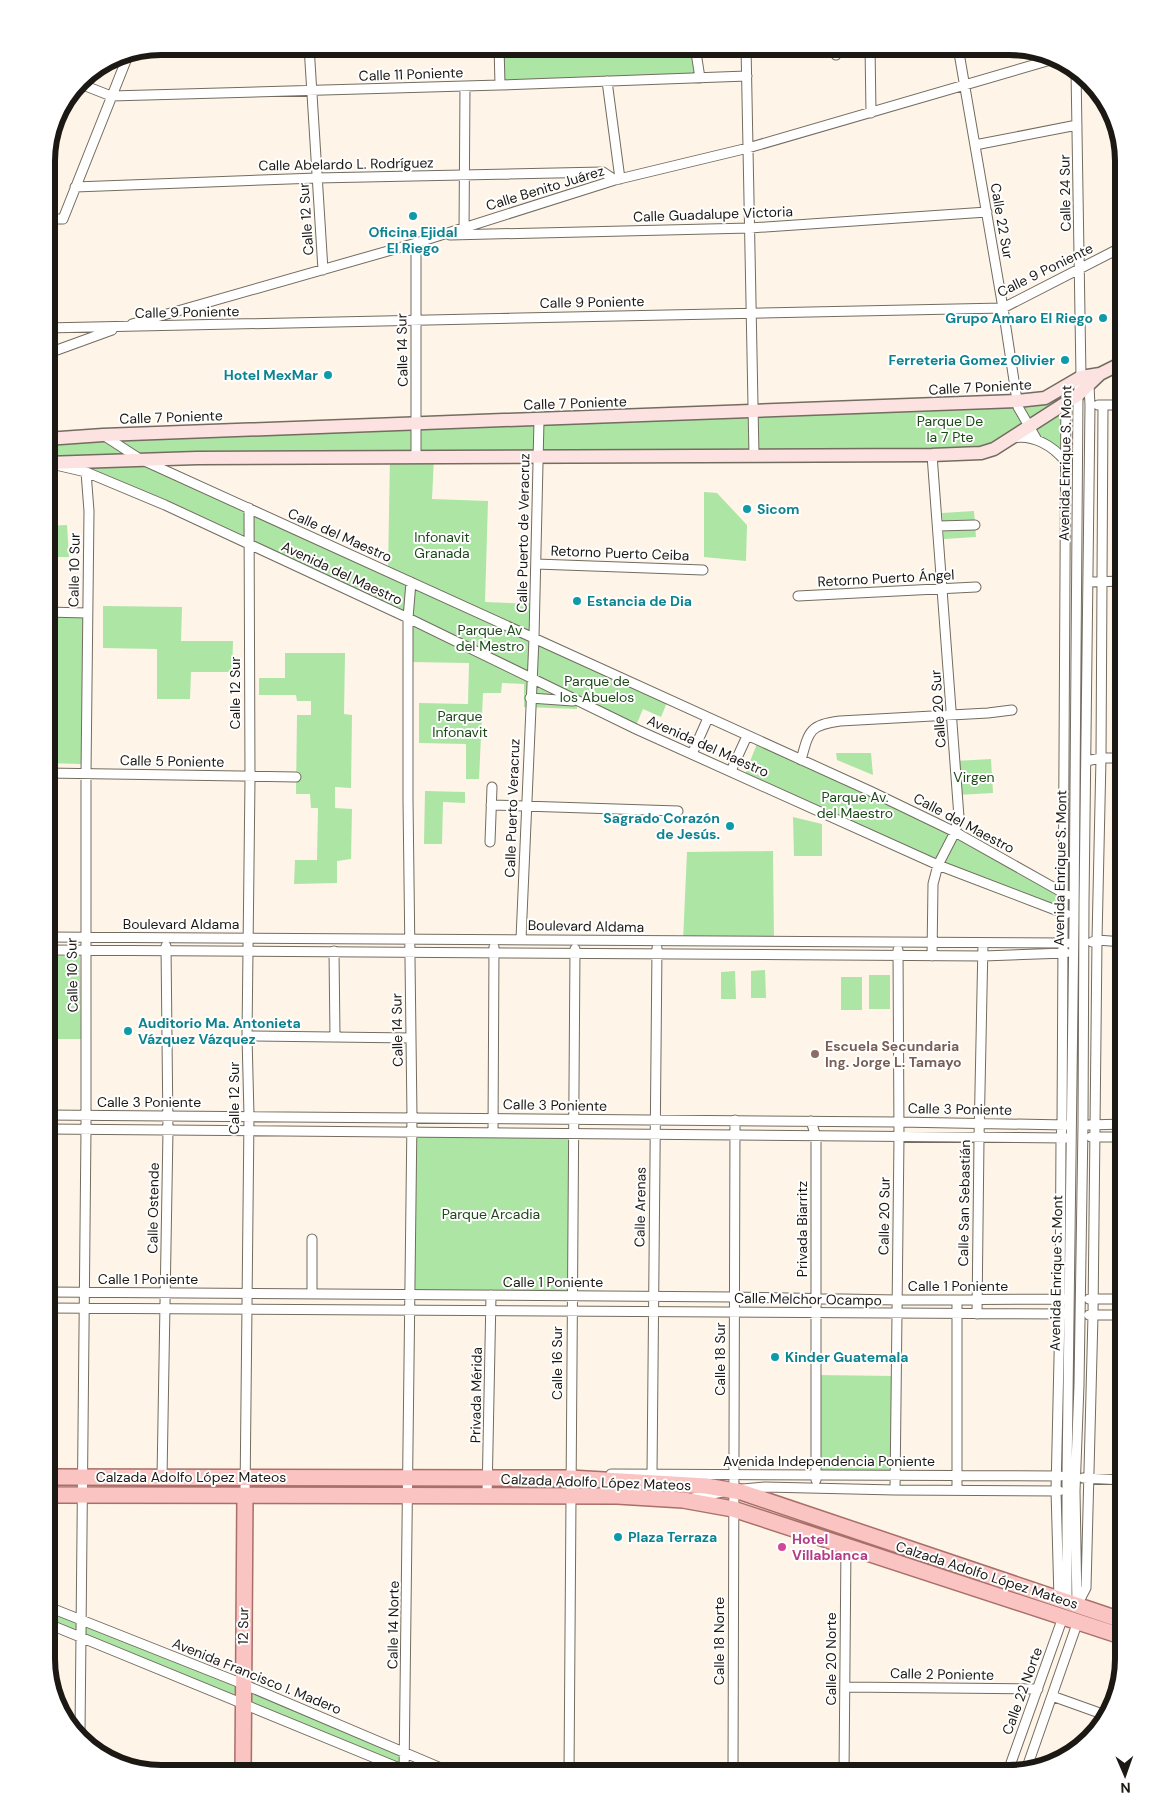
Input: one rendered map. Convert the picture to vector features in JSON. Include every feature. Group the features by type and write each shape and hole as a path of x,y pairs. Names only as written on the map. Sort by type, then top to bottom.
{"main road":[{"name":"Calle 7 Poniente","path":"55,439 103,435 1017,401 1045,398 1066,386 1085,381 1115,366"},
{"name":"Calle 7 Poniente","path":"55,462 140,459 932,455 981,453 994,449 1074,401 1085,381"},
{"name":"Calzada Adolfo López Mateos","path":"55,1476 488,1478 570,1476 706,1486 734,1490 1067,1606 1078,1621 1115,1634"},
{"name":"Calzada Adolfo López Mateos","path":"55,1495 617,1496 683,1500 733,1509 846,1545 1115,1618"},
{"name":"12 Sur","path":"243,1765 245,1495"}],"street":[{"name":"Calle 12 Sur","path":"309,55 323,270"},
{"path":"499,55 500,85"},
{"path":"696,55 700,78"},
{"path":"746,55 754,456"},
{"path":"870,55 871,112"},
{"name":"Calle 22 Sur","path":"959,55 1017,401 1022,415 1037,440"},
{"path":"55,219 62,219 126,61"},
{"name":"Calle Benito Juárez","path":"55,351 119,327 440,235 464,231 618,180 748,148 1045,62"},
{"name":"Calle 11 Poniente","path":"86,86 112,96 747,76"},
{"name":"Calle 24 Sur","path":"1076,79 1080,268 1085,381"},
{"path":"607,81 618,180"},
{"path":"464,231 465,86"},
{"path":"975,145 1077,125"},
{"name":"Calle Abelardo L. Rodríguez","path":"75,186 317,178 603,172 618,180"},
{"name":"Calle Guadalupe Victoria","path":"464,231 750,228 987,212"},
{"name":"Calle 14 Sur","path":"416,243 416,458"},
{"name":"Calle 9 Poniente","path":"55,328 1003,308 1115,250"},
{"name":"Avenida Enrique S. Mont","path":"1071,1477 1080,1315 1083,1138 1090,405 1085,381"},
{"path":"1066,386 1074,401 1066,461 1062,954 1067,1126 1060,1138 1065,1314 1056,1490 1067,1606"},
{"path":"1074,401 1090,405 1115,405"},
{"name":"Avenida Enrique S. Mont","path":"1064,1299 1071,1138 1067,1126 1074,920 1074,401"},
{"name":"Calle 22 Norte","path":"1010,1765 1067,1606 1085,1592 1086,1588 1093,1315 1103,580 1103,405"},
{"name":"Calle Puerto de Veracruz","path":"531,678 534,638 539,420"},
{"name":"Calle del Maestro","path":"103,435 140,459 955,832 1074,899 1084,902"},
{"path":"1006,441 1022,436 1037,440 1053,449 1066,461"},
{"name":"Calle 20 Sur","path":"932,455 960,817 955,832 938,865 933,884 932,956"},
{"name":"Avenida del Maestro","path":"55,464 86,472 165,506 408,618 577,701 938,865 1063,913 1084,926 1097,940"},
{"name":"Calle 10 Sur","path":"80,1728 81,1477 86,1129 85,938 89,511 86,472"},
{"path":"1089,483 1103,482"},
{"name":"Calle 12 Sur","path":"245,1478 249,1116 247,1036 249,776 248,508"},
{"path":"938,526 975,525"},
{"name":"Retorno Puerto Ceiba","path":"536,564 703,570"},
{"path":"1088,582 1115,580"},
{"name":"Calle 14 Sur","path":"407,1477 412,1117 408,618 411,582"},
{"name":"Retorno Puerto Ángel","path":"798,596 976,587"},
{"path":"55,612 87,613"},
{"name":"Calle Puerto Veracruz","path":"521,939 531,678"},
{"path":"530,698 577,701"},
{"path":"801,760 811,730 821,724 840,721 1012,710"},
{"path":"692,754 708,718"},
{"path":"731,771 747,736"},
{"path":"1086,761 1115,758"},
{"name":"Calle 5 Poniente","path":"55,772 296,777"},
{"path":"490,842 492,787"},
{"path":"491,805 678,811"},
{"name":"Boulevard Aldama","path":"55,937 983,942 1062,943 1073,948 1084,948 1097,940 1115,941"},
{"name":"Calle Ostende","path":"162,1478 168,1130 166,938"},
{"path":"494,939 494,1134"},
{"name":"Calle 16 Sur","path":"569,1765 574,953 576,940"},
{"name":"Calle Arenas","path":"652,1474 657,941"},
{"name":"Calle 20 Sur","path":"895,1490 899,1137 898,942"},
{"name":"Calle San Sebastián","path":"977,1314 983,942"},
{"name":"Boulevard Aldama","path":"55,950 983,956 1062,954 1073,948"},
{"path":"334,951 335,1037"},
{"path":"247,1036 411,1038"},
{"name":"Calle 3 Poniente","path":"55,1115 735,1120 1067,1126 1115,1124"},
{"name":"Calle 18 Sur","path":"733,1509 735,1120"},
{"name":"Privada Biarritz","path":"812,1121 816,1137 816,1488"},
{"path":"55,1129 979,1139 1115,1137"},
{"path":"312,1239 312,1294"},
{"name":"Calle 1 Poniente","path":"55,1292 653,1296 897,1300 1064,1299"},
{"name":"Privada Mérida","path":"487,1496 491,1295"},
{"path":"1064,1299 1115,1299"},
{"path":"957,1300 957,1490"},
{"path":"55,1308 491,1310"},
{"name":"Calle Melchor Ocampo","path":"491,1310 1115,1315"},
{"name":"Avenida Enrique S. Mont","path":"1065,1314 1071,1477 1067,1606"},
{"name":"Avenida Independencia Poniente","path":"570,1476 652,1474 1056,1476 1115,1480"},
{"name":"Calle 14 Norte","path":"404,1765 407,1477"},
{"name":"12 Sur","path":"245,1478 245,1495"},
{"path":"1071,1491 1088,1479"},
{"name":"Avenida Independencia Poniente","path":"683,1500 734,1490 765,1487 1071,1491"},
{"name":"Calle 18 Norte","path":"733,1509 733,1765"},
{"name":"Calle 20 Norte","path":"844,1765 846,1545"},
{"name":"Avenida Francisco I. Madero","path":"55,1610 243,1684 436,1765"},
{"path":"1028,1763 1078,1621"},
{"path":"55,1627 319,1734 388,1765"},
{"name":"Calle 2 Poniente","path":"845,1687 1038,1689"},
{"path":"1052,1696 1100,1713"},
{"path":"319,1734 326,1719"}],"green space":[{"path":"499,55 695,55 699,77 500,85"},
{"path":"1076,382 1078,393 1066,403 1065,461 1030,437 994,449 434,457 432,499 488,501 485,602 535,604 534,638 668,700 661,717 643,709 635,728 577,702 577,709 524,707 524,684 502,683 501,693 483,693 479,779 466,779 466,744 419,743 419,703 468,704 469,663 408,662 408,618 89,470 91,462 145,466 388,570 390,457 55,462 55,439 1018,401"},
{"path":"704,492 717,493 747,525 746,561 704,557"},
{"path":"974,511 976,537 944,539 942,513"},
{"path":"67,525 69,557 55,557 55,526"},
{"path":"103,606 182,607 181,641 233,641 232,672 191,672 190,699 157,699 157,649 103,648"},
{"path":"55,616 83,617 81,764 55,763"},
{"path":"285,653 345,653 344,714 352,715 351,788 335,787 335,808 352,809 351,859 337,861 337,883 294,884 295,860 317,860 318,808 311,808 310,794 296,794 297,715 311,715 311,701 297,701 296,695 259,695 259,678 285,678"},
{"name":"Parque Av. del Maestro","path":"758,741 870,791 1063,893 1063,913 938,865 744,777"},
{"path":"836,753 871,753 873,775 837,760"},
{"name":"Virgen","path":"991,759 993,793 957,795 955,761"},
{"path":"425,791 465,792 465,803 443,802 442,844 424,844"},
{"path":"793,817 822,824 822,856 794,856"},
{"path":"773,851 774,941 683,941 687,852"},
{"path":"55,956 80,956 81,1039 55,1039"},
{"path":"765,970 766,998 751,998 751,971"},
{"path":"735,971 736,999 721,999 721,972"},
{"path":"869,975 890,975 890,1009 869,1009"},
{"path":"841,977 862,977 862,1010 841,1010"},
{"name":"Parque Arcadia","path":"411,1133 573,1134 572,1296 409,1294"},
{"path":"816,1375 896,1376 895,1475 816,1475"},
{"path":"55,1610 405,1751 404,1765 392,1765 55,1627"}],"place":[{"name":"Oficina Ejidal El Riego","path":"413,216"},
{"name":"Grupo Amaro El Riego","path":"1103,318"},
{"name":"Ferreteria Gomez Olivier","path":"1065,360"},
{"name":"Hotel MexMar","path":"328,375"},
{"name":"Sicom","path":"747,509"},
{"name":"Estancia de Dia","path":"577,601"},
{"name":"Sagrado Corazón de Jesús.","path":"730,826"},
{"name":"Auditorio Ma. Antonieta Vázquez Vázquez","path":"128,1031"},
{"name":"Escuela Secundaria Ing. Jorge L. Tamayo","path":"815,1054"},
{"name":"Kinder Guatemala","path":"775,1357"},
{"name":"Plaza Terraza","path":"618,1537"},
{"name":"Hotel Villablanca","path":"782,1547"}],"park label":[{"name":"Parque De la 7 Pte","path":"950,430"},
{"name":"Infonavit Granada","path":"442,546"},
{"name":"Parque Av del Mestro","path":"490,638"},
{"name":"Parque de los Abuelos","path":"597,690"},
{"name":"Parque Infonavit","path":"460,724"}]}
